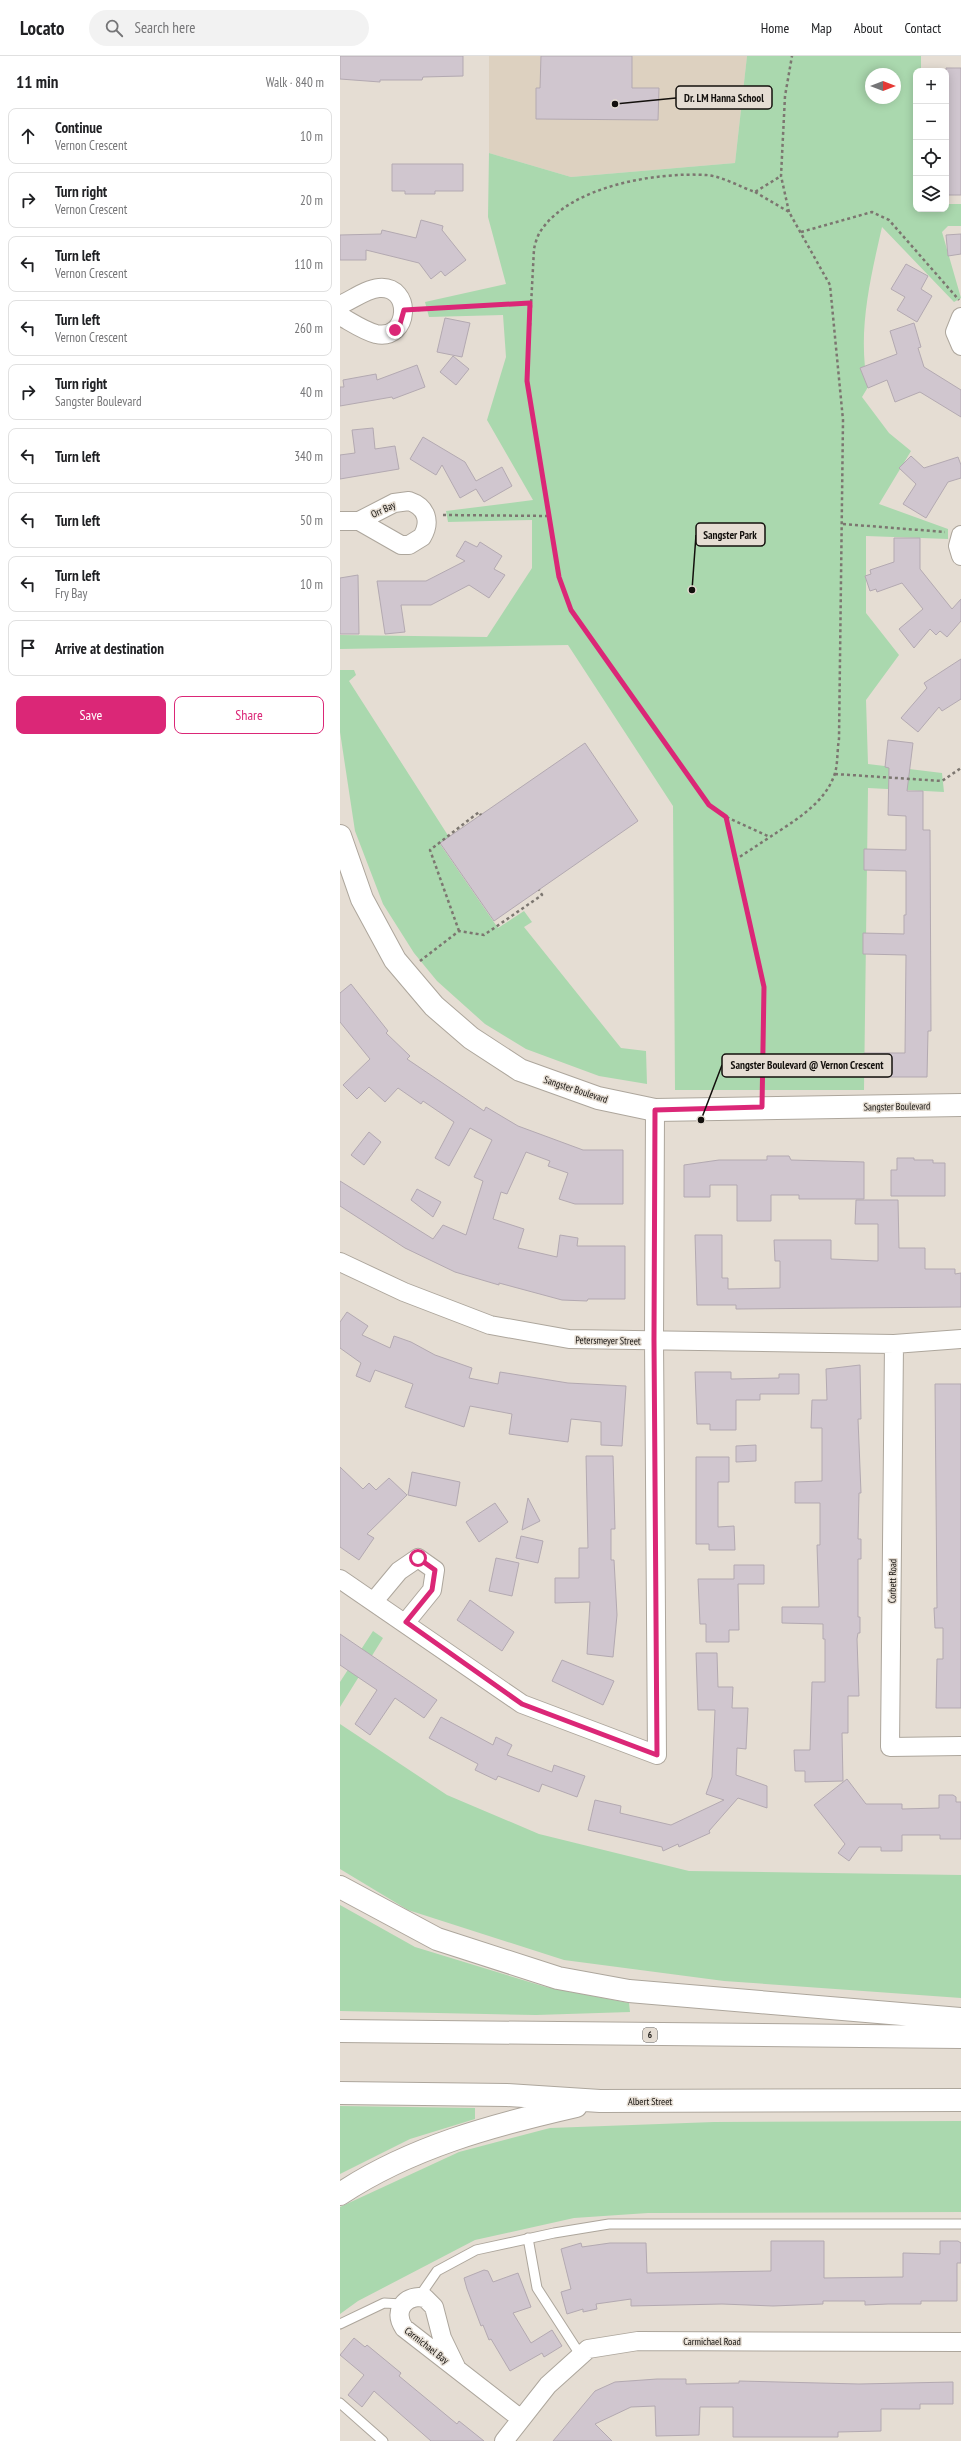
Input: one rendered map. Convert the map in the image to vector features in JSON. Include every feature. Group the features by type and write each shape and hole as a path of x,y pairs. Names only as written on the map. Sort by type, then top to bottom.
{"main road":[{"name":"Sangster Boulevard","path":"340,836 362,899 395,960 434,1006 471,1038 520,1070 598,1098 655,1110 762,1107 961,1105"},
{"path":"340,1888 437,1939 558,1978 629,1991 961,2019"},
{"name":"6","path":"340,2032 961,2038"},
{"name":"Albert Street","path":"340,2093 507,2096 600,2101 961,2100"},
{"path":"340,2194 362,2179 422,2150 530,2117 600,2101"}],"street":[{"path":"340,305 380,287 394,292 403,303 404,310 400,324 395,330 382,334 374,334 340,316"},
{"path":"961,317 955,332 956,338 961,346"},
{"name":"Orr Bay","path":"340,521 359,520 402,501 417,504 426,516 426,531 422,538 409,545 394,542 359,520"},
{"path":"957,534 961,556"},
{"path":"340,1579 406,1622 522,1704 657,1755 654,1340 655,1110"},
{"name":"Petersmeyer Street","path":"340,1262 404,1292 490,1325 569,1339 894,1344 961,1339"},
{"name":"Corbett Road","path":"894,1344 890,1747 961,1746"},
{"path":"374,1601 399,1571 418,1558 435,1570 432,1590 406,1622"},
{"path":"402,2304 413,2297 419,2297"},
{"name":"Carmichael Bay","path":"419,2297 425,2298 434,2307 442,2338 456,2367"},
{"name":"Carmichael Bay","path":"402,2304 399,2316 404,2328 521,2419"},
{"name":"Carmichael Road","path":"504,2441 548,2385 588,2349 638,2341 961,2342"}],"lane":[{"path":"419,2297 437,2271 476,2250 528,2238 610,2224 961,2224"},
{"path":"528,2238 537,2288 581,2356"},
{"path":"340,2324 384,2303 402,2304"},
{"path":"340,2403 384,2441"}],"path":[{"path":"735,860 805,813 824,794 835,774 839,739 843,524 843,420 830,285 801,232 788,212 781,176 785,96 792,56"},
{"path":"770,837 726,817 709,805 571,610 559,577 527,381 534,249 539,233 551,218 590,194 622,183 652,178 707,175 755,192 788,212"},
{"path":"755,192 781,176"},
{"path":"801,232 872,212 889,220 961,304"},
{"path":"404,310 530,303"},
{"path":"426,516 550,516"},
{"path":"843,524 957,534"},
{"path":"835,774 942,781 961,768"},
{"path":"459,931 430,850 479,812 481,815"},
{"path":"726,817 764,987 762,1107"},
{"path":"406,972 459,931 484,936 542,895 539,890"}],"shaded area":[{"path":"489,56 747,56 735,163 571,177 489,153"}],"green space":[{"path":"747,56 921,56 921,68 913,68 913,212 949,212 949,204 961,204 961,226 948,226 942,232 961,298 954,302 882,227 866,307 864,347 868,387 862,397 889,433 911,451 879,504 948,529 948,539 866,536 866,613 899,655 866,700 868,764 942,773 944,792 868,788 864,1090 675,1090 673,806 568,645 340,649 340,635 487,637 532,568 532,520 448,522 446,511 533,500 487,420 506,357 503,315 429,317 425,302 506,284 488,217 489,153 571,177 735,163"},
{"path":"340,670 354,670 356,675 349,681 449,837 440,844 498,928 524,911 532,922 524,927 621,1048 646,1051 647,1084 599,1076 526,1049 485,1024 437,981 414,953 383,904 355,831 340,732"},
{"path":"373,1631 383,1638 340,1707 340,1682"},
{"path":"340,1724 447,1795 539,1834 689,1871 961,1875 961,1998 724,1981 564,1960 408,1910 340,1869"},
{"path":"340,1905 415,1947 546,1987 629,2003 630,2012 536,2015 340,2011"},
{"path":"340,2106 475,2108 475,2119 410,2139 340,2174"},
{"path":"961,2121 961,2212 648,2213 574,2218 475,2240 358,2301 340,2314 340,2207 459,2152 550,2128 714,2122"}],"building":[{"path":"340,56 463,56 463,76 423,77 422,80 380,80 380,82 340,79"},
{"path":"541,56 632,56 632,88 659,88 658,120 536,119 536,88 540,88"},
{"path":"949,68 961,68 961,195 949,195"},
{"path":"392,164 463,164 463,191 435,191 435,194 405,194 405,191 392,191"},
{"path":"421,220 443,226 442,230 466,260 445,276 441,271 431,279 419,263 366,250 366,260 340,260 340,235 381,234 382,230 416,238"},
{"path":"961,234 961,254 948,256 946,235"},
{"path":"906,264 928,276 921,289 932,296 917,322 897,310 905,297 891,289"},
{"path":"445,318 470,323 462,357 437,352"},
{"path":"914,323 921,347 918,348 924,367 961,390 961,417 920,392 895,402 887,380 868,388 860,368 897,354 890,331"},
{"path":"453,356 469,369 456,385 440,372"},
{"path":"417,365 425,387 393,399 392,397 340,406 340,387 344,387 343,380 376,374 377,380"},
{"path":"373,428 375,449 395,446 399,469 340,479 340,455 355,453 352,430"},
{"path":"423,437 465,462 476,481 502,467 512,486 484,502 476,489 460,498 442,465 436,475 410,459"},
{"path":"911,456 924,468 958,457 961,465 961,478 948,482 926,518 903,504 916,484 899,468"},
{"path":"894,538 920,538 920,569 952,609 961,599 961,621 947,637 940,631 936,635 930,629 914,648 899,629 923,609 902,583 877,592 876,589 870,591 865,576 871,574 870,570 894,562"},
{"path":"465,541 477,547 480,542 502,556 494,569 505,575 489,598 469,585 431,605 401,605 405,632 385,634 377,581 426,581 465,561 456,556"},
{"path":"358,575 359,634 340,634 340,578"},
{"path":"961,659 961,699 942,711 939,707 918,732 901,718 927,688 924,683"},
{"path":"888,740 913,743 907,791 923,791 923,830 930,830 931,1031 928,1031 927,1077 864,1077 864,1053 905,1053 906,955 863,954 863,933 904,934 904,915 906,915 906,871 864,870 864,849 906,850 906,816 888,815 889,768 885,767"},
{"path":"585,743 638,821 494,921 440,843"},
{"path":"351,984 388,1031 386,1033 410,1056 407,1059 484,1111 486,1107 518,1126 583,1150 623,1150 623,1204 575,1204 559,1199 568,1173 548,1166 550,1161 526,1152 507,1194 501,1192 493,1219 524,1229 518,1248 557,1257 560,1235 578,1238 577,1246 625,1246 625,1299 588,1299 587,1301 562,1300 499,1283 499,1285 455,1272 405,1248 340,1206 340,1181 433,1239 443,1225 466,1235 483,1181 474,1177 492,1140 470,1128 449,1166 435,1158 454,1122 423,1101 421,1104 398,1088 385,1102 369,1087 357,1099 343,1085 370,1059 340,1022 340,993"},
{"path":"369,1132 381,1142 364,1165 351,1155"},
{"path":"767,1156 789,1156 791,1160 864,1162 864,1199 799,1199 799,1195 771,1195 771,1221 737,1221 737,1185 710,1185 710,1197 684,1197 684,1165 719,1160 767,1160"},
{"path":"897,1158 914,1158 914,1160 933,1160 933,1163 945,1163 945,1196 891,1196 891,1170 897,1170"},
{"path":"417,1189 441,1202 433,1217 411,1200"},
{"path":"856,1200 898,1200 899,1248 925,1248 925,1269 955,1269 955,1274 961,1273 961,1307 736,1309 736,1305 697,1305 695,1235 722,1235 722,1278 728,1278 728,1289 780,1288 780,1261 775,1261 774,1240 831,1240 831,1259 878,1261 878,1224 855,1224"},
{"path":"347,1312 368,1326 362,1335 390,1348 394,1336 411,1342 435,1355 472,1368 469,1378 498,1384 500,1372 568,1383 626,1386 622,1446 601,1445 601,1422 571,1419 568,1442 509,1434 512,1414 470,1406 464,1427 405,1407 413,1384 375,1370 370,1382 356,1376 361,1363 340,1348 340,1322"},
{"path":"860,1365 861,1419 858,1419 861,1493 859,1493 858,1539 861,1539 861,1559 858,1559 858,1617 860,1617 860,1633 858,1633 857,1639 859,1696 848,1696 848,1733 842,1733 843,1781 805,1782 805,1771 795,1771 794,1750 810,1750 812,1682 825,1682 825,1639 823,1639 823,1624 782,1623 782,1607 819,1607 817,1545 820,1545 820,1503 795,1503 795,1482 822,1481 822,1428 811,1428 812,1400 827,1400 826,1369"},
{"path":"695,1372 731,1372 731,1379 779,1378 779,1374 799,1374 799,1394 760,1394 760,1400 736,1400 736,1430 710,1430 710,1424 697,1424"},
{"path":"935,1384 961,1384 961,1708 936,1708 937,1659 943,1659 943,1628 935,1628 934,1608 937,1608"},
{"path":"756,1445 756,1461 736,1462 736,1446"},
{"path":"586,1456 613,1456 615,1529 611,1529 611,1560 614,1560 617,1615 613,1657 587,1654 590,1602 555,1603 555,1578 579,1578 579,1548 588,1548"},
{"path":"696,1457 729,1457 729,1482 718,1482 718,1527 734,1526 735,1550 709,1550 709,1544 696,1544"},
{"path":"340,1467 363,1489 369,1483 376,1490 389,1478 407,1495 367,1534 374,1538 359,1560 340,1547"},
{"path":"412,1472 460,1482 456,1506 408,1495"},
{"path":"528,1498 540,1521 522,1530"},
{"path":"495,1503 508,1522 479,1542 466,1522"},
{"path":"521,1536 543,1541 538,1563 516,1558"},
{"path":"496,1558 519,1563 512,1596 489,1591"},
{"path":"734,1565 764,1565 764,1584 738,1584 739,1630 729,1630 729,1642 706,1642 706,1624 700,1624 698,1579 734,1579"},
{"path":"470,1600 514,1632 502,1651 457,1620"},
{"path":"340,1634 437,1700 424,1718 395,1698 370,1735 355,1724 377,1690 340,1665"},
{"path":"696,1653 717,1653 718,1687 733,1687 732,1708 748,1708 746,1749 737,1748 736,1775 767,1786 767,1808 738,1798 709,1831 710,1833 679,1847 678,1844 663,1851 662,1847 588,1830 595,1800 621,1806 620,1813 671,1825 724,1800 706,1794 712,1777 715,1710 698,1710"},
{"path":"562,1660 614,1681 603,1705 552,1681"},
{"path":"441,1717 493,1745 496,1737 512,1745 507,1755 552,1772 554,1765 585,1776 577,1797 542,1784 539,1792 498,1776 496,1780 475,1770 478,1764 429,1738"},
{"path":"847,1779 866,1804 902,1804 902,1809 939,1808 939,1795 953,1795 956,1797 956,1802 961,1802 961,1839 940,1839 940,1835 902,1835 902,1851 881,1851 881,1847 859,1847 849,1861 838,1853 845,1844 814,1805"},
{"path":"771,2241 824,2241 824,2278 903,2277 903,2253 940,2254 940,2241 958,2241 961,2243 961,2263 957,2263 957,2301 921,2301 921,2304 865,2305 865,2301 823,2301 823,2304 773,2306 722,2304 631,2306 631,2299 596,2304 597,2309 583,2312 583,2309 567,2314 561,2292 571,2289 561,2249 581,2243 582,2247 610,2243 646,2243 647,2273 771,2271"},
{"path":"484,2270 488,2271 493,2282 518,2273 531,2307 513,2313 531,2343 552,2330 562,2346 544,2357 542,2353 510,2371 491,2339 489,2340 483,2325 481,2326 464,2278"},
{"path":"354,2338 365,2347 367,2345 401,2373 399,2376 457,2424 459,2421 484,2441 431,2441 374,2391 362,2407 348,2395 364,2375 340,2355"},
{"path":"657,2379 686,2379 686,2384 739,2383 739,2381 859,2384 953,2382 953,2404 920,2404 920,2409 881,2409 881,2431 838,2432 838,2437 733,2437 733,2407 700,2407 699,2435 656,2436 655,2406 631,2407 595,2424 612,2441 553,2441 595,2391 615,2382"}],"place":[{"name":"Dr. LM Hanna School","path":"615,104"},
{"name":"Sangster Park","path":"692,590"},
{"name":"Sangster Boulevard @ Vernon Crescent","path":"701,1120"}],"route":[{"path":"395,330 403,318 404,310 530,303 527,381 559,577 571,610 709,805 726,817 764,987 762,1107 655,1110 654,1340 657,1755 522,1704 406,1622 432,1590 435,1570 418,1558"}]}
